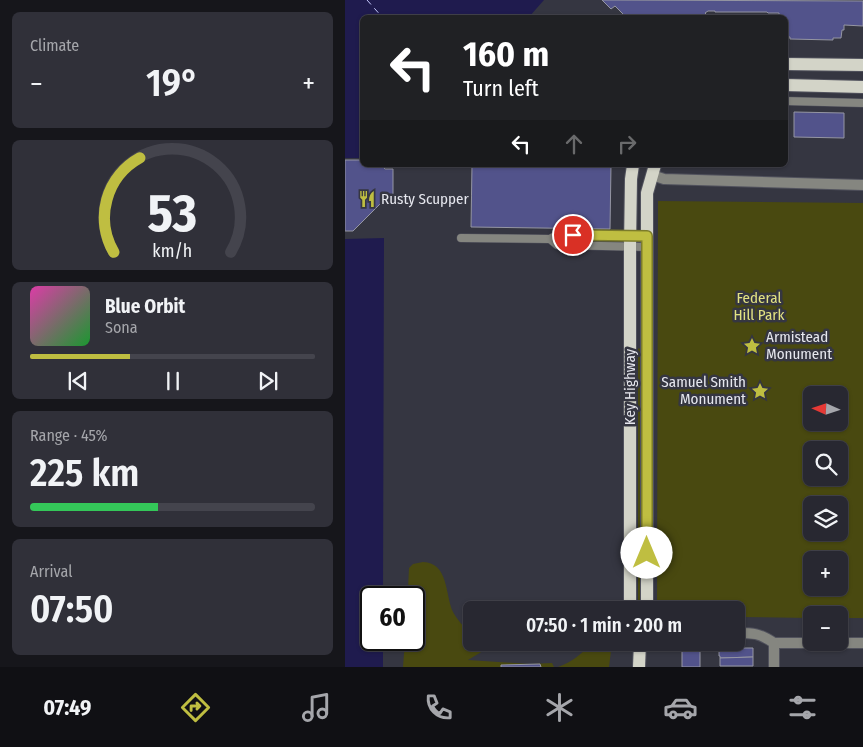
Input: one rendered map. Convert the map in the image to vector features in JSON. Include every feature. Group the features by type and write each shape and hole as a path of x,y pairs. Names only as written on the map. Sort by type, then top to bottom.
{"main road":[{"path":"788,64 863,65"},
{"path":"788,86 863,87"},
{"name":"Key Highway","path":"631,601 630,241 633,167"},
{"name":"Key Highway","path":"647,601 647,193 653,170"},
{"path":"639,667 640,651"}],"street":[{"path":"653,170 664,179 863,185"},
{"path":"745,634 763,636 774,643 863,643"},
{"path":"774,643 774,667"}],"lane":[{"path":"788,101 863,103"},
{"path":"461,238 550,239 557,235 647,242"},
{"path":"630,241 647,242"}],"green space":[{"name":"Federal Hill Park","path":"658,201 863,203 863,618 848,618 848,606 803,606 803,618 745,617 745,601 657,601"},
{"path":"638,349 640,349 641,601 638,601"},
{"path":"423,562 431,564 438,568 442,574 450,605 463,625 463,651 483,651 468,660 530,664 552,663 554,667 403,667 404,651 425,651 425,586 408,586 409,568 413,564"},
{"path":"584,651 611,651 609,667 558,667"}],"shaded area":[{"path":"345,0 544,0 531,15 360,15 360,158 345,158"},
{"path":"384,238 383,586 360,586 360,651 383,651 383,667 345,667 345,239"}],"building":[{"path":"602,0 863,1 863,26 844,25 841,38 833,38 833,40 790,39 788,37 788,15 779,15 779,13 708,11 705,13 707,15 624,15 615,6 611,9"},
{"path":"794,112 844,113 844,138 794,137"},
{"name":"Rusty Scupper","path":"345,160 360,160 360,167 393,169 393,195 385,204 380,204 353,231 345,231"},
{"path":"472,167 611,167 610,229 471,227"},
{"path":"745,648 753,648 753,657 720,658 719,651 745,651"},
{"path":"682,651 700,651 700,667 682,667"},
{"path":"753,657 753,666 720,666 720,658"},
{"path":"540,664 541,667 501,667 501,665"}],"ferry route":[{"path":"367,0 380,15"}],"place":[{"name":"Rusty Scupper","path":"367,199"},
{"name":"Armistead Monument","path":"752,346"},
{"name":"Samuel Smith Monument","path":"760,391"}],"route":[{"path":"573,235 647,236 647,553"}]}
